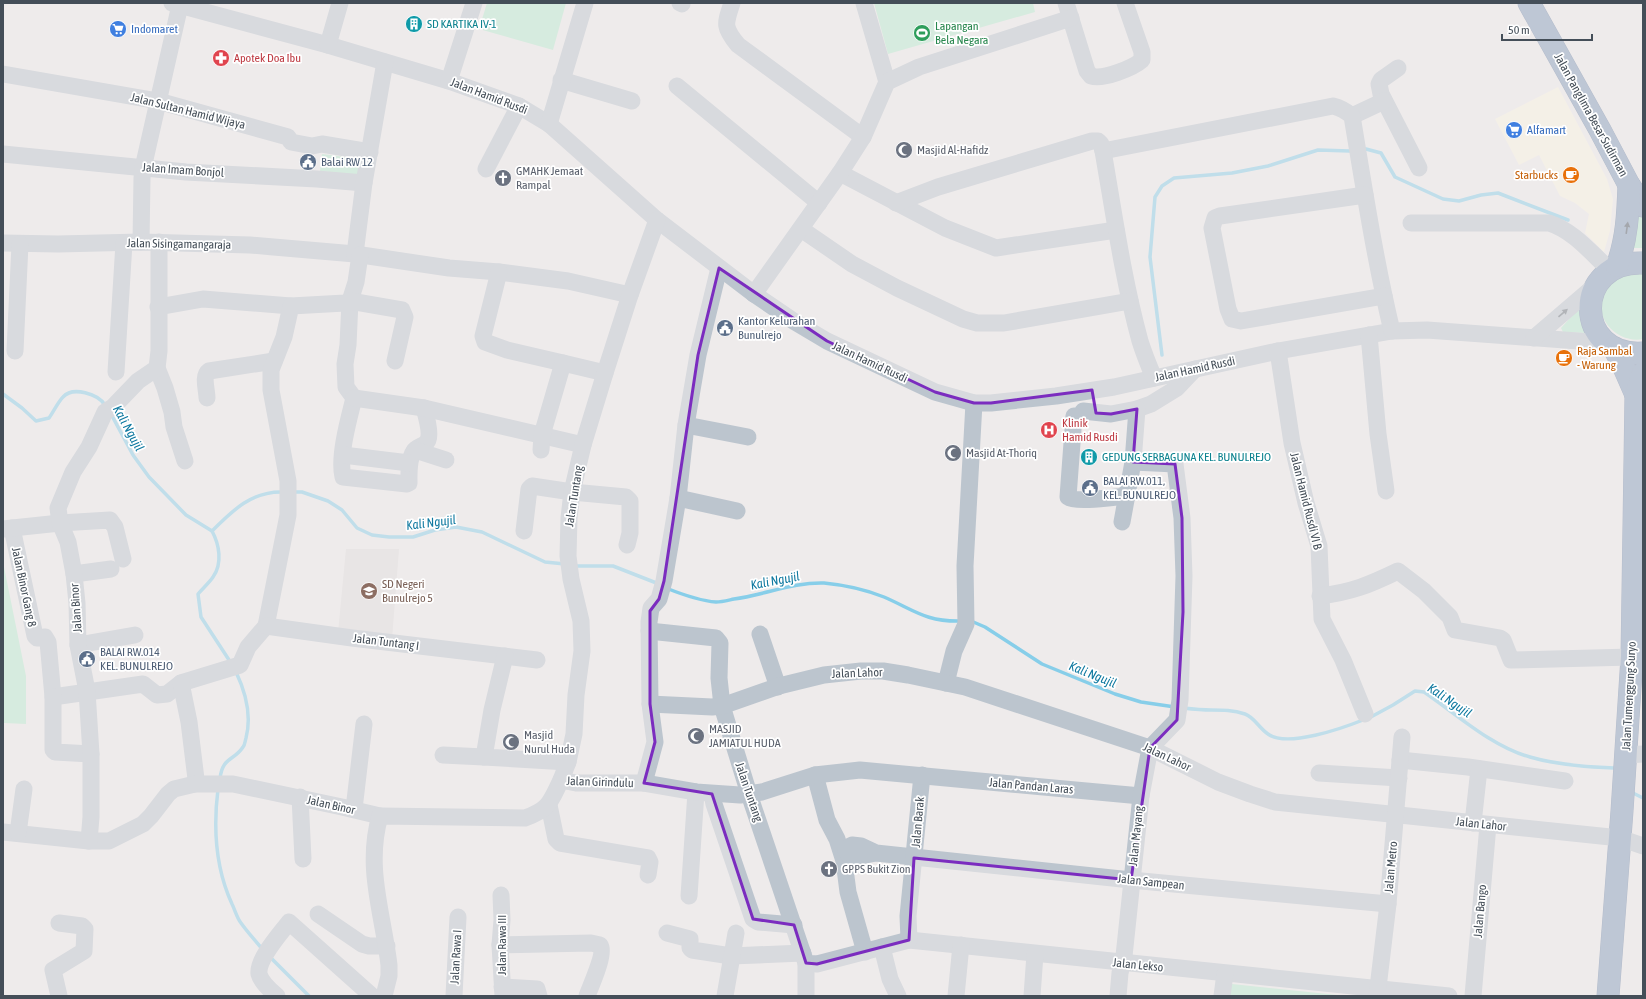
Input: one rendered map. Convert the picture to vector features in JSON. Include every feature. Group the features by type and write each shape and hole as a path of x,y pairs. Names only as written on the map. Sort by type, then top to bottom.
{"highway":[{"name":"Jalan Panglima Besar Sudirman","path":"1529,3 1629,185 1643,206"},
{"name":"Jalan Panglima Besar Sudirman","path":"1609,345 1597,333 1592,321 1590,302 1608,273 1626,236 1629,214 1629,185"},
{"path":"1608,273 1631,262 1643,262"},
{"path":"1609,345 1627,353 1643,353"},
{"name":"Jalan Tumenggung Suryo","path":"1609,345 1622,363 1636,395"},
{"name":"Jalan Tumenggung Suryo","path":"1608,996 1620,838 1634,755 1632,657 1636,395 1643,373"}],"street":[{"path":"328,45 340,3"},
{"path":"449,81 474,3"},
{"path":"548,124 585,3"},
{"path":"732,3 726,21 728,33 738,45 862,137"},
{"path":"864,3 887,82"},
{"path":"754,294 840,173 862,137 887,82 919,67 1068,11 1087,71 1095,78 1110,75 1136,65 1142,60 1142,52 1125,3"},
{"path":"141,242 143,168 158,101 176,4"},
{"name":"Jalan Hamid Rusdi","path":"176,4 328,45 449,81 519,106 548,124 657,220 754,294 827,341 935,392 974,403 991,403 1056,396 1092,390 1278,352 1392,331 1427,330 1609,345"},
{"path":"385,62 364,184 357,255 356,282 350,301 348,345 344,364 344,378 346,387 354,398 424,408 542,442 583,445"},
{"path":"1398,68 1381,80 1379,84 1380,94 1419,168"},
{"name":"Jalan Sultan Hamid Wijaya","path":"3,74 158,101 288,137 292,142 312,146 322,144 370,152"},
{"path":"561,80 632,100"},
{"path":"677,86 819,203"},
{"path":"1352,116 1384,101"},
{"path":"486,169 519,106"},
{"path":"1103,151 1333,106 1340,107 1352,116 1365,195 1392,331"},
{"path":"896,203 938,187 1092,140 1098,141 1101,144 1103,151 1116,230 1130,301 1140,342 1154,378"},
{"name":"Jalan Imam Bonjol","path":"3,154 143,168 317,179 364,184"},
{"path":"840,173 946,228 996,248 1116,230"},
{"path":"1365,195 1220,216 1215,218 1212,228 1228,309 1232,319 1241,321 1384,296"},
{"name":"Jalan Tuntang","path":"561,780 568,762 574,734 576,695 582,651 581,621 571,579 568,556 568,532 572,492 583,445 605,374 630,295 657,220"},
{"path":"1411,223 1549,224 1558,226 1573,235 1608,273 1534,338"},
{"path":"801,229 852,264 897,288 963,319 977,323 1004,323 1130,301"},
{"path":"159,242 159,351 157,368 165,388 172,412 174,427 185,460"},
{"name":"Jalan Sisingamangaraja","path":"3,243 159,242 250,245 357,255 449,268 499,272 568,282 630,295"},
{"path":"116,372 124,243"},
{"path":"15,351 20,244"},
{"path":"644,783 655,742 650,704 649,631 651,608 659,599 664,581 678,498 686,425 698,355 719,268"},
{"path":"499,272 483,336 485,342 507,350 605,374"},
{"path":"158,307 203,300 291,306 345,303 350,301 402,310 405,317 394,362"},
{"path":"91,754 55,752 53,750 54,697 143,684 157,695 167,694 180,683 240,665 248,647 266,626 288,515 288,481 271,390 271,370 284,337 291,306"},
{"path":"1369,335 1378,434 1386,491"},
{"name":"Jalan Hamid Rusdi VI B","path":"1278,352 1292,443 1306,503 1319,546 1322,620 1343,660 1365,714"},
{"path":"208,398 205,377 206,373 209,371 274,361"},
{"path":"542,442 563,363"},
{"name":"Jalan Binor","path":"89,842 91,817 91,754 87,691 78,645 77,603 74,574 68,542 60,523 58,508 60,500 73,472 89,447 109,409 138,381 157,368"},
{"path":"1084,413 1111,414 1137,409 1151,404 1177,388 1195,369"},
{"path":"1092,390 1084,413 1068,497 1070,499 1080,499 1126,496"},
{"path":"354,398 347,426 343,455 342,475 344,478 405,485 408,483 412,456 426,444 428,440 429,435 424,408"},
{"path":"946,683 954,651 966,618 965,566 974,403"},
{"path":"1122,522 1133,462 1137,409"},
{"path":"686,425 748,437"},
{"path":"343,455 412,456 446,460"},
{"path":"1133,462 1175,464 1182,518 1184,576 1180,700 1177,720 1150,748"},
{"path":"524,531 529,487 532,486 629,498 630,534 627,545"},
{"path":"678,498 737,511"},
{"path":"7,528 110,520 115,527 117,564 74,574"},
{"name":"Jalan Binor Gang 8","path":"7,528 34,636 37,638 45,637 48,642 54,697"},
{"path":"1320,596 1340,594 1362,588 1398,571 1424,591 1450,617 1455,630 1500,638 1503,640 1511,660 1632,657"},
{"name":"Jalan Tuntang I","path":"266,626 352,638 537,660"},
{"name":"Jalan Tuntang","path":"649,631 716,638 718,640 720,645 719,678 722,706 749,794 805,958 806,996"},
{"path":"760,634 778,687"},
{"path":"78,645 135,635"},
{"path":"484,757 492,710 505,656"},
{"name":"Jalan Lahor","path":"650,704 712,707 722,706 778,687 824,675 862,671 883,671 965,687 1016,703 1150,748 1218,782 1275,802 1620,838 1643,846"},
{"path":"180,683 189,722 196,779 200,784"},
{"path":"354,809 364,724"},
{"name":"Jalan Metro","path":"1377,992 1388,904 1402,737"},
{"name":"Jalan Mayang","path":"1118,996 1121,963 1124,956 1141,796 1150,748"},
{"path":"443,755 568,762"},
{"path":"1400,760 1565,781"},
{"name":"Jalan Bango","path":"1472,996 1481,824 1479,769"},
{"name":"Jalan Girindulu","path":"549,805 561,780 576,783 644,783 704,793 740,796 762,792 815,775 860,770 922,775"},
{"path":"1319,773 1398,778"},
{"path":"815,775 827,820 843,850 848,892 865,952"},
{"name":"Jalan Pandan Laras","path":"922,775 1141,796"},
{"name":"Jalan Barak","path":"909,940 908,916 922,775"},
{"name":"Jalan Binor","path":"10,833 89,842 109,841 143,824 152,816 168,794 174,789 200,784 233,784 323,804 354,809 380,816"},
{"path":"10,833 24,789"},
{"path":"689,896 704,793"},
{"path":"704,793 714,804 753,919 758,922 794,926"},
{"path":"300,798 303,859"},
{"path":"384,996 389,965 387,946 373,875 375,833 380,816 526,818 536,814 549,805 556,839 560,843 648,858 650,862 648,875"},
{"name":"Jalan Sampean","path":"843,850 856,845 876,853 914,858 1388,904"},
{"name":"Jalan Rawa III","path":"500,895 502,920 500,945 502,992"},
{"path":"318,914 362,944 369,946 387,946"},
{"name":"Jalan Rawa I","path":"454,996 458,917"},
{"path":"277,996 262,980 260,975 266,953 289,922 372,996"},
{"path":"59,923 82,926 85,930 84,951 53,970 59,996"},
{"path":"667,933 690,939 690,948 692,950 731,956 805,958"},
{"path":"725,996 736,933"},
{"name":"Jalan Lekso","path":"805,958 816,964 909,940 1377,992 1449,996"},
{"path":"500,945 591,943 600,945 603,950 601,958 587,996"},
{"path":"956,996 961,946"},
{"path":"882,947 890,979 898,996"},
{"path":"1032,996 1035,954"},
{"path":"1222,996 1225,974"},
{"path":"502,992 538,989 539,996"}],"highlighted area":[{"path":"719,268 827,341 935,392 974,403 991,403 1092,390 1096,413 1111,414 1137,409 1133,462 1175,464 1182,518 1183,612 1177,720 1150,748 1131,880 914,858 909,940 817,964 806,963 794,925 753,919 712,794 644,783 655,742 650,704 650,611 659,599 664,581 698,355"}],"shaded area":[{"path":"1558,87 1607,179 1613,199 1610,231 1604,252 1585,233 1589,214 1575,203 1560,196 1539,155 1519,165 1495,119"},
{"name":"SD Negeri Bunulrejo 5","path":"346,549 399,549 392,639 338,633"}],"green space":[{"path":"487,3 566,3 553,50 479,29"},
{"name":"Lapangan Bela Negara","path":"874,3 1033,3 1035,12 888,54"},
{"path":"322,154 361,159 359,175 320,171"},
{"path":"1636,206 1643,216 1643,248 1632,248"},
{"path":"1643,273 1643,339 1634,340 1617,334 1610,328 1605,321 1601,303 1606,290 1618,277"},
{"path":"1579,308 1585,333 1563,332 1561,328"},
{"path":"3,562 26,676 26,724 4,723 3,740"},
{"path":"1232,984 1347,996 1227,996"}],"waterway":[{"path":"1366,149 1381,153 1395,177 1443,199 1459,201 1481,195 1498,193 1568,220"},
{"path":"1162,355 1150,257 1155,197 1162,186 1174,178 1232,173 1268,166 1318,150 1350,151"},
{"name":"Kali Ngujil","path":"3,394 36,421 49,418 59,401 67,394 73,392 91,395 102,401 105,405"},
{"name":"Kali Ngujil","path":"111,414 133,455 149,477 186,515 212,531 236,509 252,498 283,492"},
{"name":"Kali Ngujil","path":"292,492 302,492 328,501 342,510 357,528 372,535 413,537 435,530 456,527 482,532 545,562 565,564"},
{"path":"212,531 217,542 219,560 213,577 198,594 201,617 231,663"},
{"name":"Kali Ngujil","path":"575,566 613,566 659,584"},
{"name":"Kali Ngujil","path":"666,588 697,599 716,602 790,587 813,583 824,583 854,588 877,594 938,620 961,621"},
{"name":"Kali Ngujil","path":"971,621 985,627 1042,664 1115,694 1141,702 1175,707"},
{"path":"220,779 223,767 244,746 248,729 247,704 243,688 236,672"},
{"name":"Kali Ngujil","path":"1369,718 1415,691 1424,692 1474,729 1502,746 1516,752 1540,760 1561,764 1614,768"},
{"name":"Kali Ngujil","path":"1183,708 1228,710 1248,715 1268,734 1277,738 1288,739 1301,738 1329,732 1363,720"},
{"path":"218,789 216,804 216,833 222,876 238,919 263,950"},
{"name":"Kali Ngujil","path":"1633,793 1643,798"},
{"path":"270,957 309,996"}],"place":[{"name":"SD KARTIKA IV-1","path":"414,24"},
{"name":"Indomaret","path":"118,29"},
{"name":"Lapangan Bela Negara","path":"922,33"},
{"name":"Apotek Doa Ibu","path":"221,58"},
{"name":"Alfamart","path":"1514,130"},
{"name":"Masjid Al-Hafidz","path":"904,150"},
{"name":"Balai RW 12","path":"308,162"},
{"name":"Starbucks","path":"1571,175"},
{"name":"GMAHK Jemaat Rampal","path":"503,178"},
{"name":"Kantor Kelurahan Bunulrejo","path":"725,328"},
{"name":"Raja Sambal - Warung","path":"1564,358"},
{"name":"Klinik Hamid Rusdi","path":"1049,430"},
{"name":"Masjid At-Thoriq","path":"953,453"},
{"name":"GEDUNG SERBAGUNA KEL. BUNULREJO","path":"1089,457"},
{"name":"BALAI RW.011, KEL. BUNULREJO","path":"1090,488"},
{"name":"SD Negeri Bunulrejo 5","path":"369,591"},
{"name":"BALAI RW.014 KEL. BUNULREJO","path":"87,659"},
{"name":"MASJID JAMIATUL HUDA","path":"696,736"},
{"name":"Masjid Nurul Huda","path":"511,742"},
{"name":"GPPS Bukit Zion","path":"829,869"}]}
